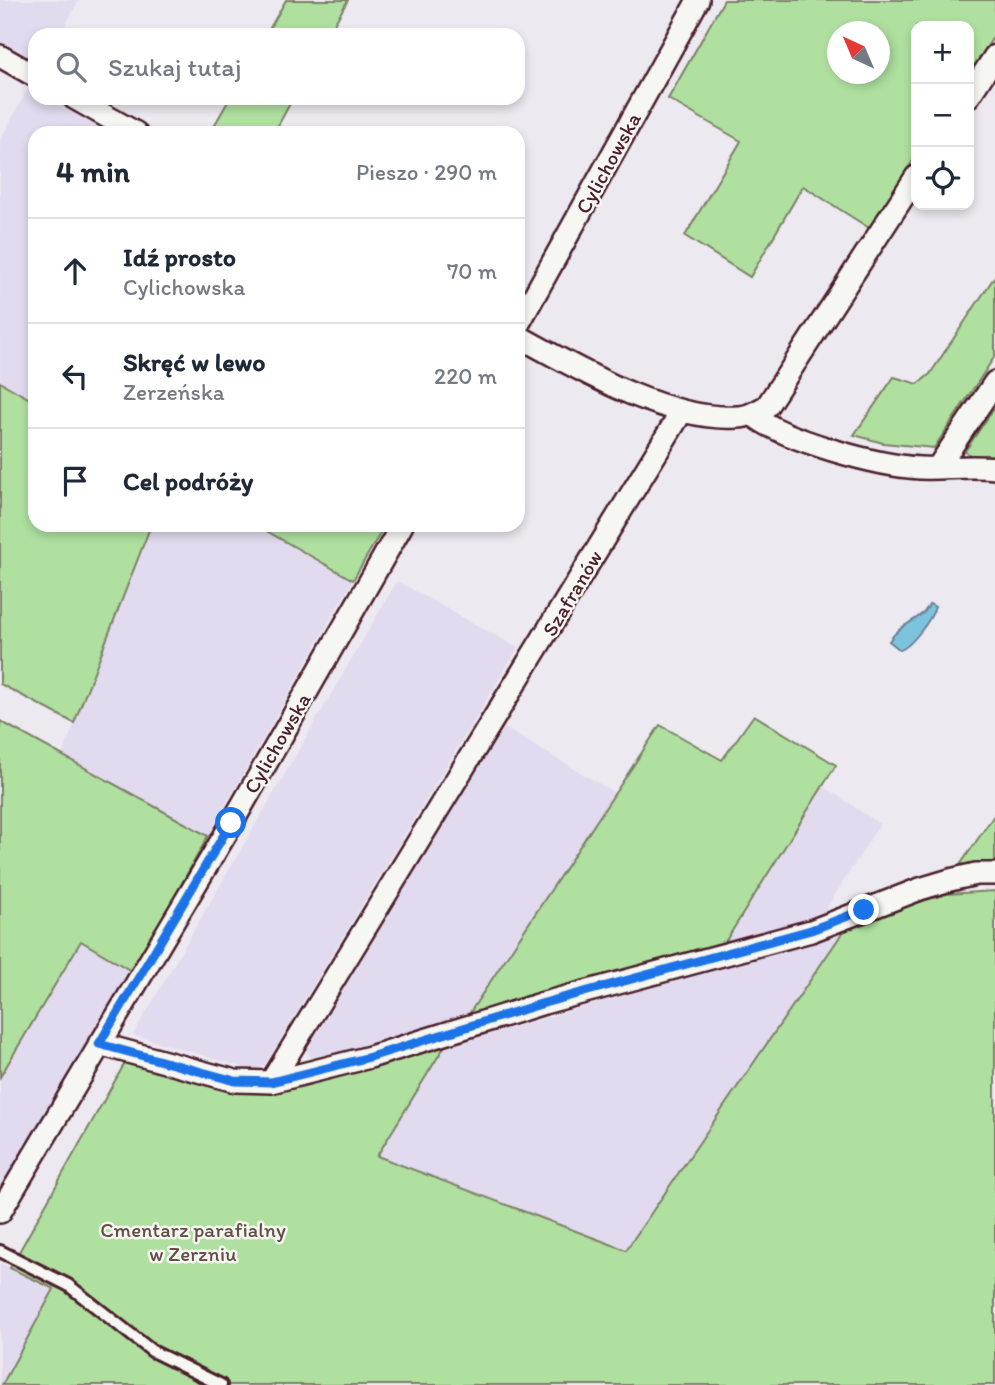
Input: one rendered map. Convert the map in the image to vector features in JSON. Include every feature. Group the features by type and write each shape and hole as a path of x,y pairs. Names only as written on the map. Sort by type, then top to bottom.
{"street":[{"name":"Cylichowska","path":"525,312 698,0"},
{"path":"0,56 28,72"},
{"path":"974,88 995,56"},
{"path":"86,105 124,126"},
{"path":"525,339 598,380 682,411 717,417 752,414 767,406 911,185"},
{"path":"938,467 995,382"},
{"name":"Szafranów","path":"271,1082 682,411"},
{"path":"752,414 771,428 854,456 921,468 995,468"},
{"name":"Cylichowska","path":"1,1208 228,830 398,532"},
{"path":"99,1044 235,1081 271,1082 370,1057 544,1003 811,930 930,886 976,874 995,874"}],"lane":[{"path":"0,1251 68,1285 152,1352 221,1385"}],"shaded area":[{"path":"0,0 79,0 64,28 28,28 28,59 0,44"},
{"path":"28,88 28,105 59,105 99,126 28,126 28,398 0,382 0,141"},
{"path":"148,532 268,532 353,580 208,836 62,756"},
{"path":"397,581 518,648 265,1065 253,1070 133,1035"},
{"path":"503,727 615,793 463,1023 312,1059 307,1050"},
{"path":"823,786 880,824 820,918 722,947"},
{"path":"843,932 626,1250 377,1156 444,1047"},
{"path":"81,941 133,972 0,1194 0,1077"},
{"path":"0,1263 55,1289 2,1385 0,1385"}],"green space":[{"path":"286,0 348,0 332,28 270,28"},
{"path":"724,0 995,0 995,34 974,67 974,21 911,21 911,164 869,228 803,186 750,277 685,236 741,141 668,99"},
{"path":"226,105 289,105 278,126 214,126"},
{"path":"995,276 995,356 934,448 883,443 854,435 894,377 918,384 930,374"},
{"path":"0,382 28,398 28,532 148,532 74,723 0,684"},
{"path":"995,407 995,464 972,457 965,451"},
{"path":"268,532 381,532 353,580"},
{"path":"754,715 836,765 722,947 463,1023 660,725 722,760"},
{"path":"0,721 208,836 133,972 81,941 0,1077"},
{"path":"995,814 995,862 960,865"},
{"name":"Cmentarz parafialny w Zerzniu","path":"995,891 995,1385 2,1385 54,1289 10,1268 126,1061 155,1072 211,1082 291,1086 444,1047 377,1156 626,1250 843,932 886,912 946,894"}],"water":[{"path":"930,604 935,607 933,612 910,644 900,650 889,641 897,631 924,612"}],"route":[{"path":"231,823 99,1044 235,1081 271,1082 445,1036 544,1003 811,930 864,910"}]}
